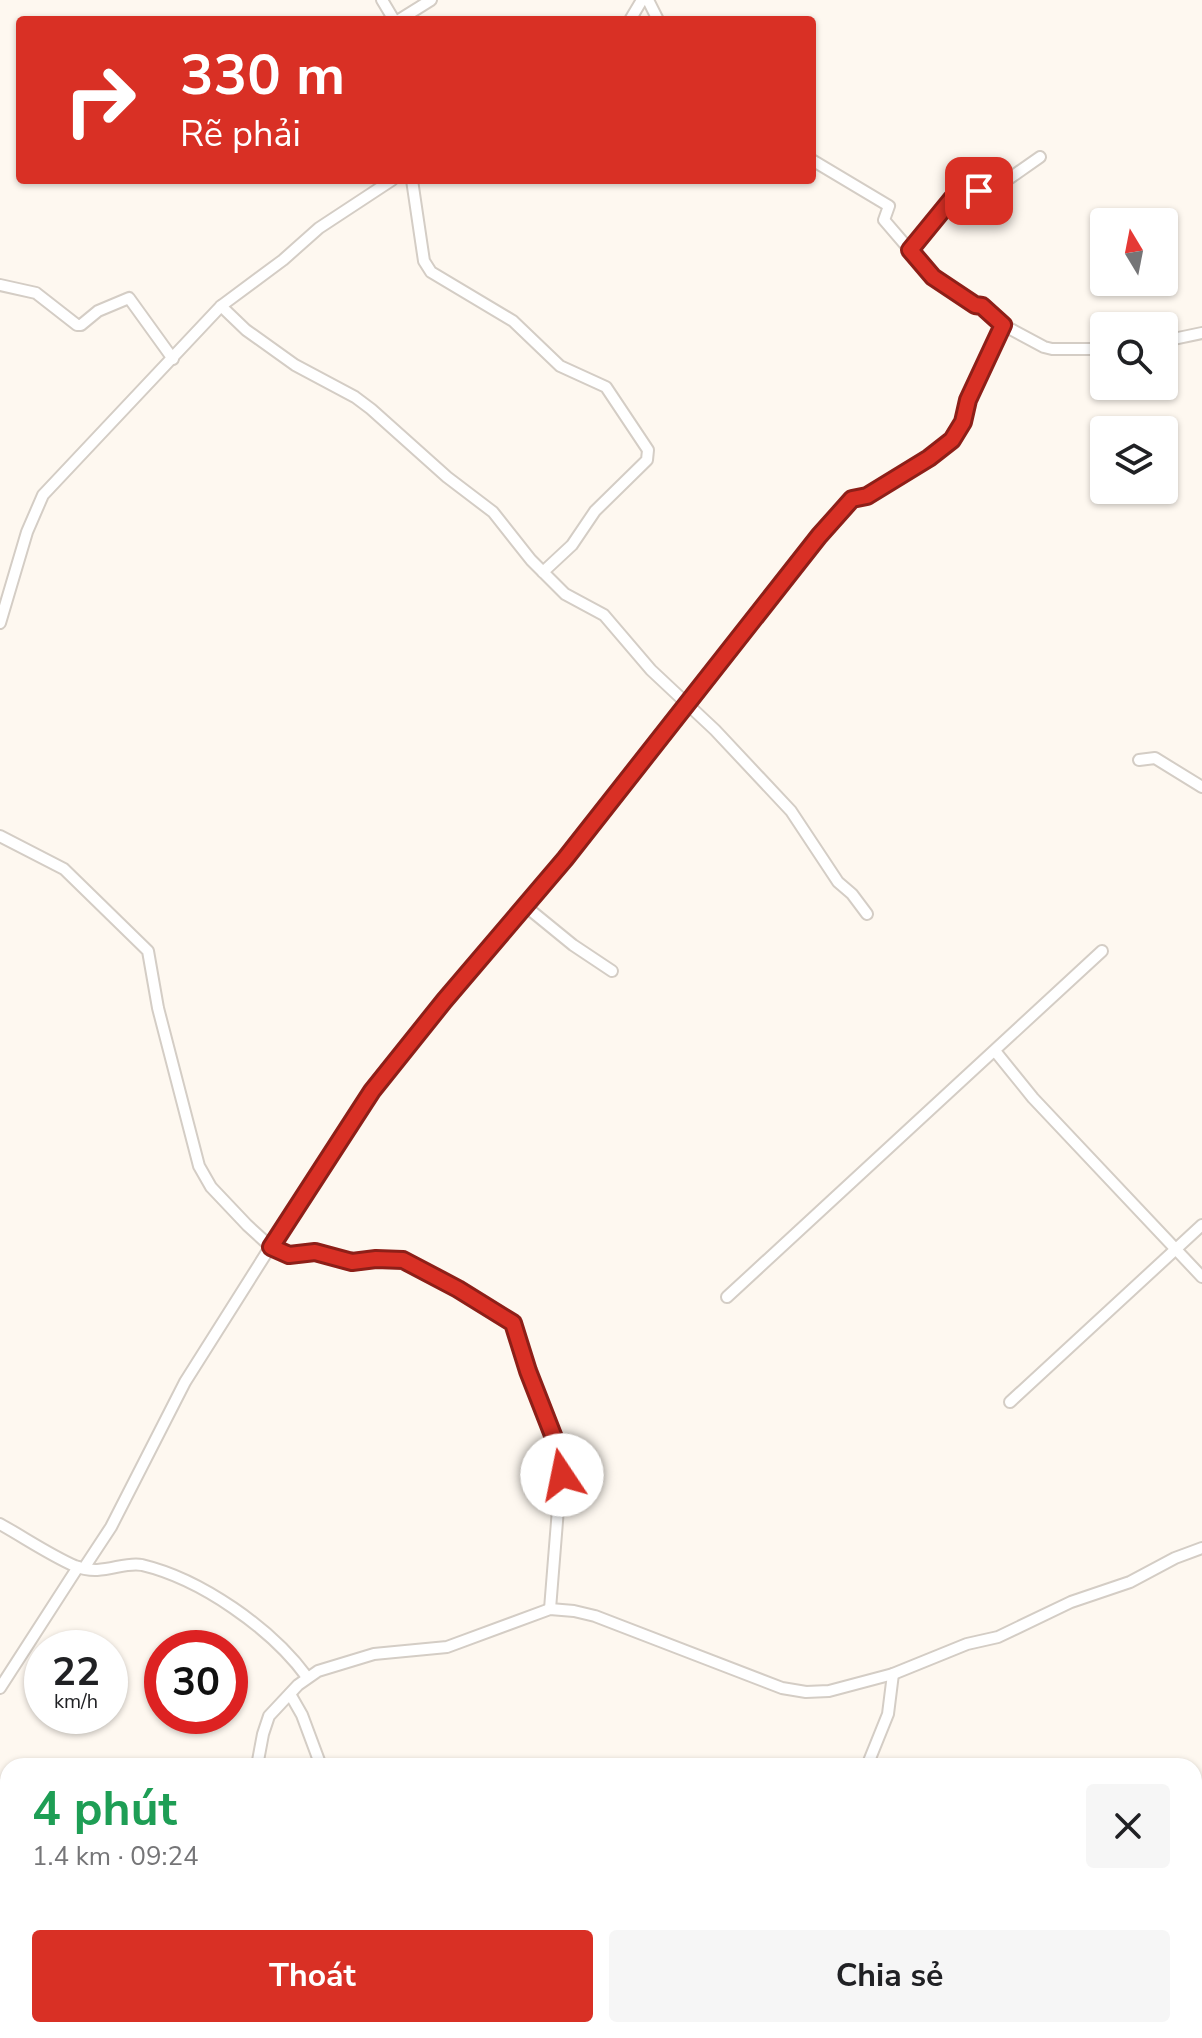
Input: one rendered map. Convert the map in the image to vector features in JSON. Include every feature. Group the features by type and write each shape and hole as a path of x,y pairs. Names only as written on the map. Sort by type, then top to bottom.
{"street":[{"path":"403,16 431,0"},
{"path":"910,250 959,192 979,191 991,181 1010,178 1040,157"},
{"path":"816,162 889,206 884,220 933,277 975,305 982,306 1003,325 1052,349 1090,349"},
{"path":"0,623 27,532 43,495 221,306 283,260 319,228 386,184"},
{"path":"413,184 424,261 431,272 513,321 560,366 606,387 648,450 647,460 595,511 572,545 543,572"},
{"path":"0,285 36,293 77,325 98,311 129,298 173,359"},
{"path":"221,306 246,330 295,365 371,409 447,477 493,512 543,572 574,600 604,615 651,670 715,730 791,811 838,882 867,914"},
{"path":"0,1688 117,1515 185,1382 372,1091 565,859 781,582 849,502 867,496 952,440 963,422 968,400 1003,325"},
{"path":"1178,338 1202,333"},
{"path":"1139,760 1155,758 1202,787"},
{"path":"0,836 64,869 148,951 158,1008 199,1166 219,1195 271,1247 289,1255 315,1252 352,1262 403,1260 513,1323 562,1459 550,1609"},
{"path":"524,905 573,945 612,971"},
{"path":"727,1297 1102,951"},
{"path":"995,1051 1033,1098 1202,1277"},
{"path":"1010,1402 1202,1225"},
{"path":"0,1524 81,1567 110,1570 139,1564 203,1590 276,1642 307,1677"},
{"path":"258,1758 269,1716 307,1677 374,1654 458,1644 550,1609 595,1616 749,1677 795,1691 829,1691 893,1674 967,1644 998,1637 1071,1602 1146,1575 1175,1558 1202,1548"},
{"path":"870,1758 888,1714 893,1674"},
{"path":"290,1694 302,1715 318,1758"}],"route":[{"path":"562,1475 562,1459 528,1371 517,1328 508,1319 403,1260 390,1258 358,1263 315,1252 289,1255 271,1247 372,1091 565,859 819,536 852,499 867,496 903,474 942,449 956,435 968,400 1003,325 982,306 975,305 933,277 910,250 955,195 963,190 979,191"}]}
